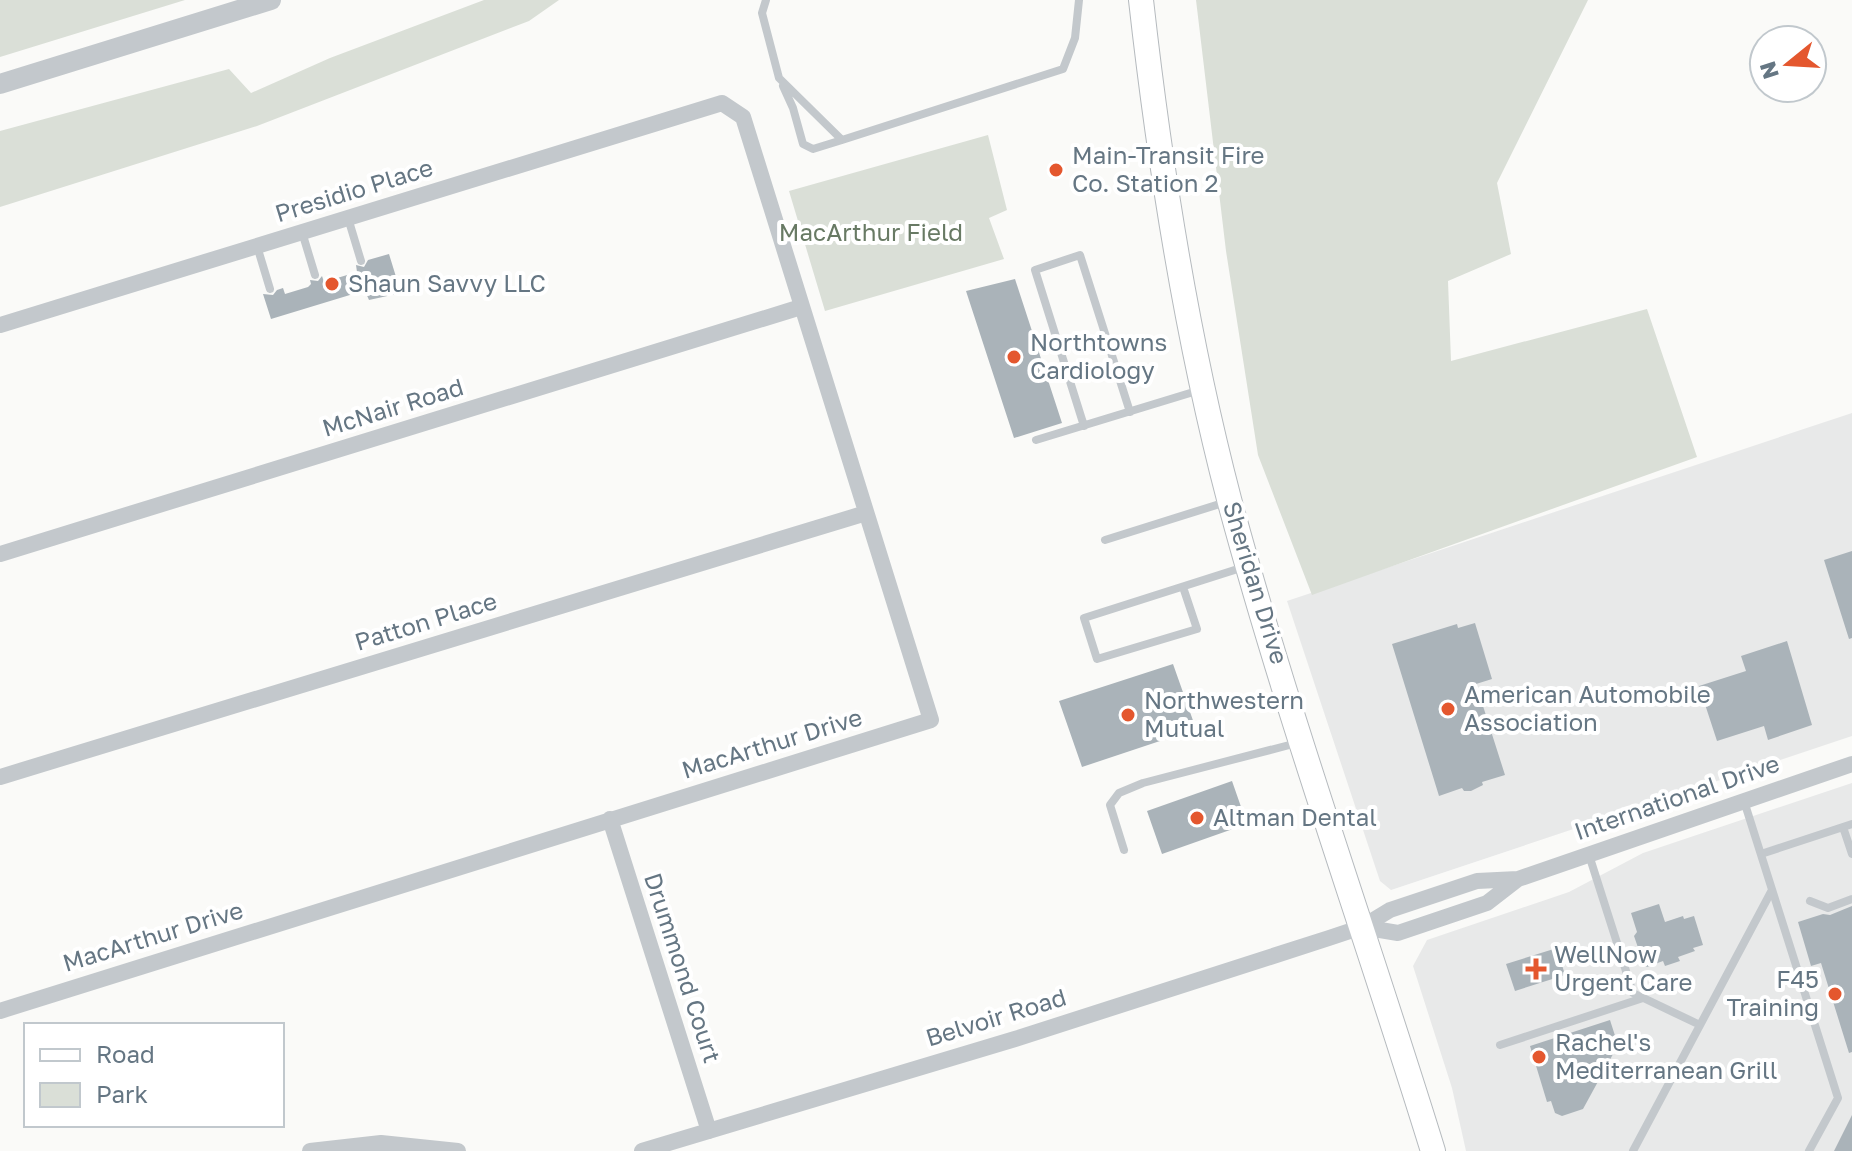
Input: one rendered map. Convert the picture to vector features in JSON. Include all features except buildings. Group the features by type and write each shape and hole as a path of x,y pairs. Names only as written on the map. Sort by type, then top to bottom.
{"main road":[{"name":"Sheridan Drive","path":"1141,0 1173,244 1230,501 1302,742 1433,1151"}],"street":[{"path":"0,84 271,0"},
{"name":"Presidio Place","path":"0,325 722,103"},
{"name":"MacArthur Drive","path":"0,1011 931,720 743,117 722,103"},
{"name":"McNair Road","path":"0,554 801,307"},
{"name":"Patton Place","path":"0,777 866,513"},
{"name":"International Drive","path":"1362,927 1398,933 1487,903 1518,879 1852,764"},
{"name":"Drummond Court","path":"610,819 709,1131"},
{"name":"International Drive","path":"1362,927 1390,910 1477,881 1518,879"},
{"name":"Belvoir Road","path":"642,1151 1015,1039 1362,927"},
{"path":"310,1151 381,1143 458,1151"}],"lane":[{"path":"766,0 762,13 779,78 793,108 803,144 813,149 1063,69 1075,38 1079,0"},
{"path":"779,78 842,140"},
{"path":"348,218 361,261"},
{"path":"302,232 315,275"},
{"path":"257,246 270,289"},
{"path":"1084,426 1035,270 1080,255 1130,412"},
{"path":"1036,440 1203,389"},
{"path":"1105,540 1230,501"},
{"path":"1183,587 1197,629 1097,659 1084,618 1248,566"},
{"path":"1124,850 1110,805 1119,793 1143,783 1302,742"},
{"path":"1744,801 1838,1098 1809,1151"},
{"path":"1761,854 1848,826 1852,854"},
{"path":"1588,853 1633,993 1700,1025"},
{"path":"1633,1151 1772,890"},
{"path":"1810,901 1828,908 1852,899"},
{"path":"1500,1045 1644,998"}],"shaded area":[{"path":"1852,413 1852,736 1391,890 1380,881 1287,601"},
{"path":"1852,783 1852,1151 1466,1151 1452,1088 1413,966 1427,940 1569,892 1643,853"}],"green space":[{"path":"0,0 185,0 0,57"},
{"path":"484,0 559,0 529,21 257,126 0,207 0,131 229,69 251,93 330,58"},
{"path":"1196,0 1588,0 1497,183 1511,254 1448,281 1451,361 1647,309 1697,457 1312,595 1258,455 1226,251"},
{"name":"MacArthur Field","path":"988,135 1007,210 989,218 1004,259 825,311 789,191"}],"place":[{"name":"Main-Transit Fire Co. Station 2","path":"1056,170"},
{"name":"Shaun Savvy LLC","path":"332,284"},
{"name":"Northtowns Cardiology","path":"1014,357"},
{"name":"American Automobile Association","path":"1448,709"},
{"name":"Northwestern Mutual","path":"1128,715"},
{"name":"Altman Dental","path":"1197,818"},
{"name":"WellNow Urgent Care","path":"1536,969"},
{"name":"F45 Training","path":"1835,994"},
{"name":"Rachel's Mediterranean Grill","path":"1539,1057"}]}
